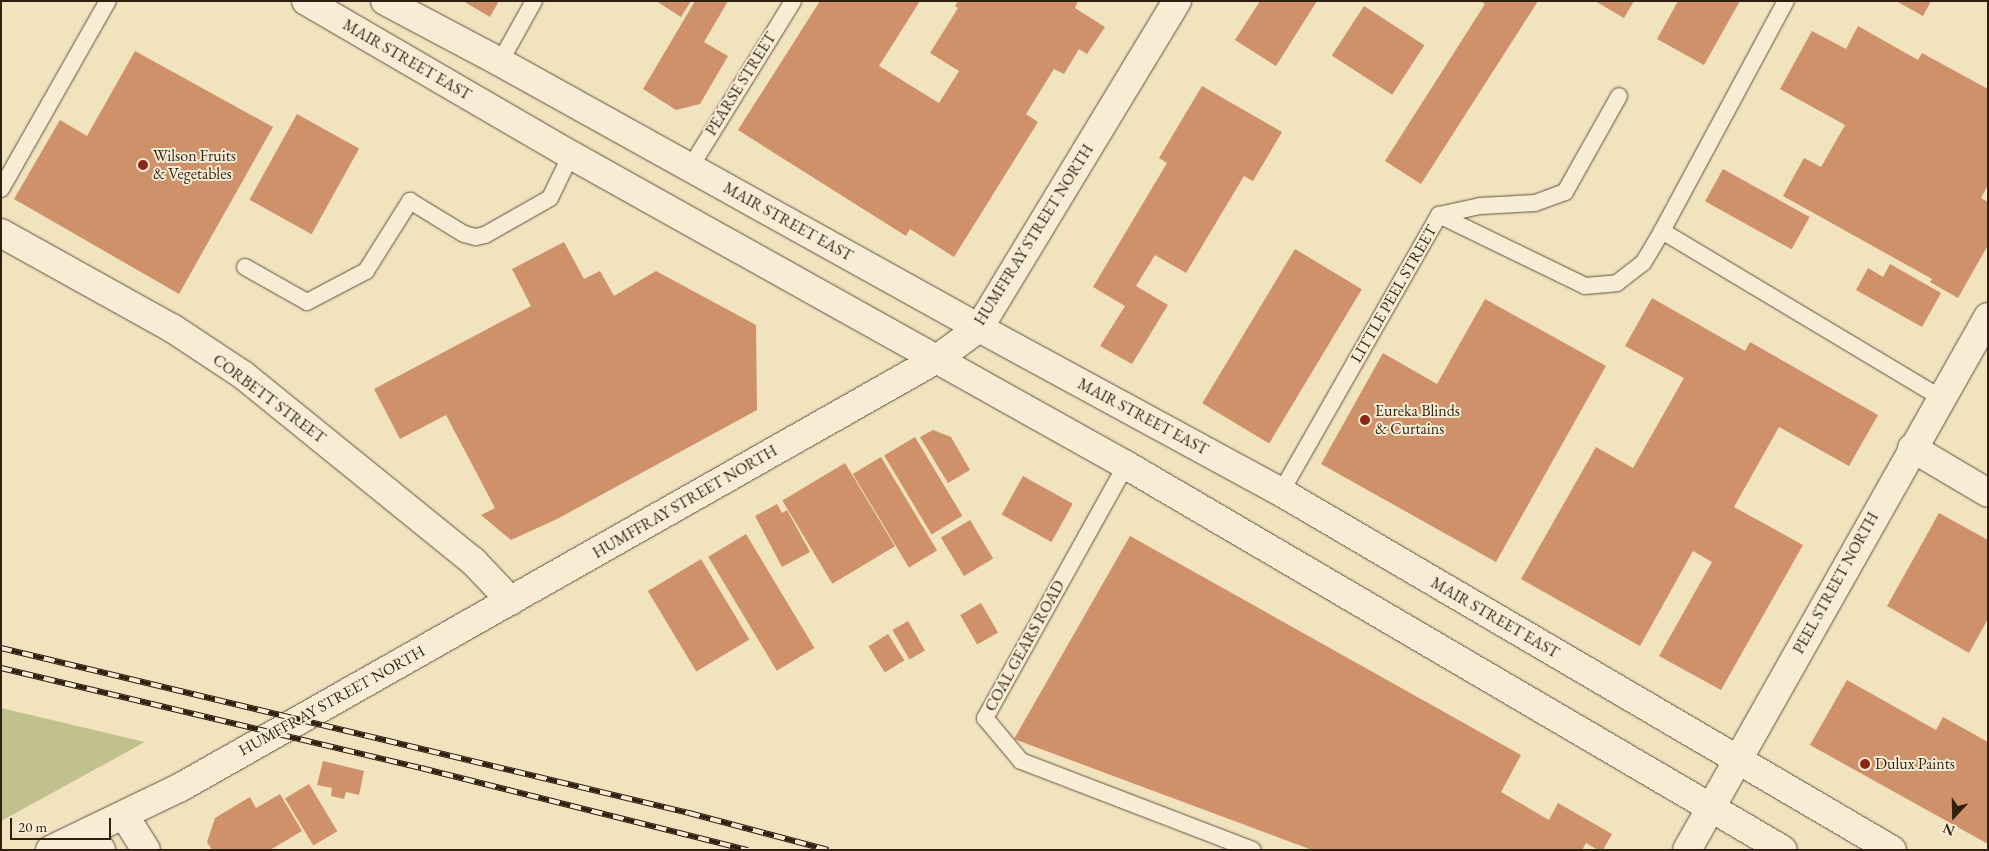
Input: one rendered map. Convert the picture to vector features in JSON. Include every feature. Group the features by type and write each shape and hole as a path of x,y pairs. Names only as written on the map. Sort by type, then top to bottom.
{"main road":[{"name":"MAIR STREET EAST","path":"306,1 571,156 1126,465 1672,783 1710,808 1783,850"},
{"name":"MAIR STREET EAST","path":"385,1 500,62 979,328 1281,492 1737,761 1892,850"},
{"name":"HUMFFRAY STREET NORTH","path":"50,850 96,841 124,815 181,786 511,602 937,359 979,328 1177,1"},
{"name":"CORBETT STREET","path":"1,233 172,328 243,375 473,561 511,602"},
{"name":"PEEL STREET NORTH","path":"1687,850 1912,448 1988,317"},
{"path":"1912,448 1988,493"},
{"path":"124,815 146,850"}],"lane":[{"path":"1,189 108,1"},
{"path":"500,62 534,1"},
{"name":"PEARSE STREET","path":"690,168 792,1"},
{"name":"LITTLE PEEL STREET","path":"1281,492 1439,214 1585,286 1617,283 1643,263 1786,1"},
{"path":"1439,214 1480,206 1535,203 1565,192 1619,96"},
{"path":"245,267 307,302 366,271 410,201 464,234 476,236 490,234 550,198 571,156"},
{"path":"1662,231 1941,398"},
{"name":"COAL GEARS ROAD","path":"1126,465 985,718 1020,761 1253,850"}],"green space":[{"path":"1,708 145,742 1,821"}],"building":[{"path":"463,1 499,1 490,17"},
{"path":"656,1 691,1 681,17"},
{"path":"695,1 728,1 704,42 728,56 700,104 676,110 643,89"},
{"path":"820,1 920,1 879,66 939,103 959,71 930,53 958,8 955,6 958,1 1078,1 1075,8 1105,27 1087,54 1079,49 1064,74 1054,69 1026,114 1038,122 954,257 910,229 906,236 738,130"},
{"path":"1260,1 1317,1 1276,66 1235,40"},
{"path":"1480,1 1538,1 1421,184 1385,161 1485,4"},
{"path":"1595,1 1634,1 1624,18"},
{"path":"1678,1 1740,1 1704,65 1657,39"},
{"path":"1896,1 1931,1 1923,16"},
{"path":"1364,6 1424,45 1392,95 1332,55"},
{"path":"1858,26 1918,60 1922,53 1988,89 1988,185 1981,198 1988,202 1988,245 1958,298 1930,282 1932,279 1783,196 1804,158 1821,167 1845,125 1780,89 1812,31 1846,49"},
{"name":"Wilson Fruits & Vegetables","path":"135,51 273,127 179,294 14,199 60,120 87,136"},
{"path":"1202,86 1282,132 1253,181 1244,176 1186,273 1155,255 1136,286 1168,305 1132,364 1100,346 1125,306 1093,287 1167,163 1159,158"},
{"path":"297,114 359,148 312,234 249,200"},
{"path":"1723,169 1810,217 1792,249 1705,201"},
{"path":"564,242 584,279 600,271 614,296 656,271 756,325 757,410 557,519 511,540 481,515 495,508 446,415 400,439 374,389 531,306 512,269"},
{"path":"1295,249 1362,289 1269,443 1202,403"},
{"path":"1890,264 1941,293 1922,327 1856,290 1868,268 1883,277"},
{"path":"1652,298 1745,351 1750,342 1878,415 1849,466 1779,427 1734,507 1803,545 1721,690 1659,656 1712,562 1693,551 1640,646 1521,579 1596,447 1633,468 1684,378 1625,346"},
{"path":"1485,299 1606,366 1496,562 1321,464 1383,353 1437,384"},
{"path":"933,430 951,437 970,470 948,483 920,437"},
{"path":"915,437 962,516 932,534 884,456"},
{"path":"881,457 937,550 909,567 853,474"},
{"path":"845,463 895,546 832,584 782,501"},
{"path":"1023,476 1073,504 1052,542 1002,514"},
{"path":"777,504 782,513 787,510 810,552 782,567 755,516"},
{"path":"1939,513 1988,540 1988,619 1969,653 1887,606"},
{"path":"970,520 993,559 964,576 941,538"},
{"path":"746,534 815,648 777,671 708,557"},
{"path":"1130,536 1521,755 1501,792 1549,820 1558,803 1612,834 1603,850 1598,850 1586,843 1582,850 1312,850 1014,739"},
{"path":"701,559 749,640 696,672 648,591"},
{"path":"981,603 998,632 977,644 960,615"},
{"path":"908,621 925,650 909,659 892,630"},
{"path":"888,634 904,660 885,672 868,646"},
{"path":"1847,680 1936,730 1943,717 1988,742 1988,844 1810,745"},
{"path":"323,761 364,771 359,795 346,792 344,799 331,796 332,788 317,785"},
{"path":"309,784 337,831 313,846 285,798"},
{"path":"280,794 302,831 270,850 212,850 207,842 215,818 250,797 256,808"}],"railway":[{"path":"1,648 689,813 828,850"},
{"path":"1,668 421,768 748,850"}],"place":[{"name":"Wilson Fruits & Vegetables","path":"143,165"},
{"name":"Eureka Blinds & Curtains","path":"1365,420"},
{"name":"Dulux Paints","path":"1865,764"}]}
